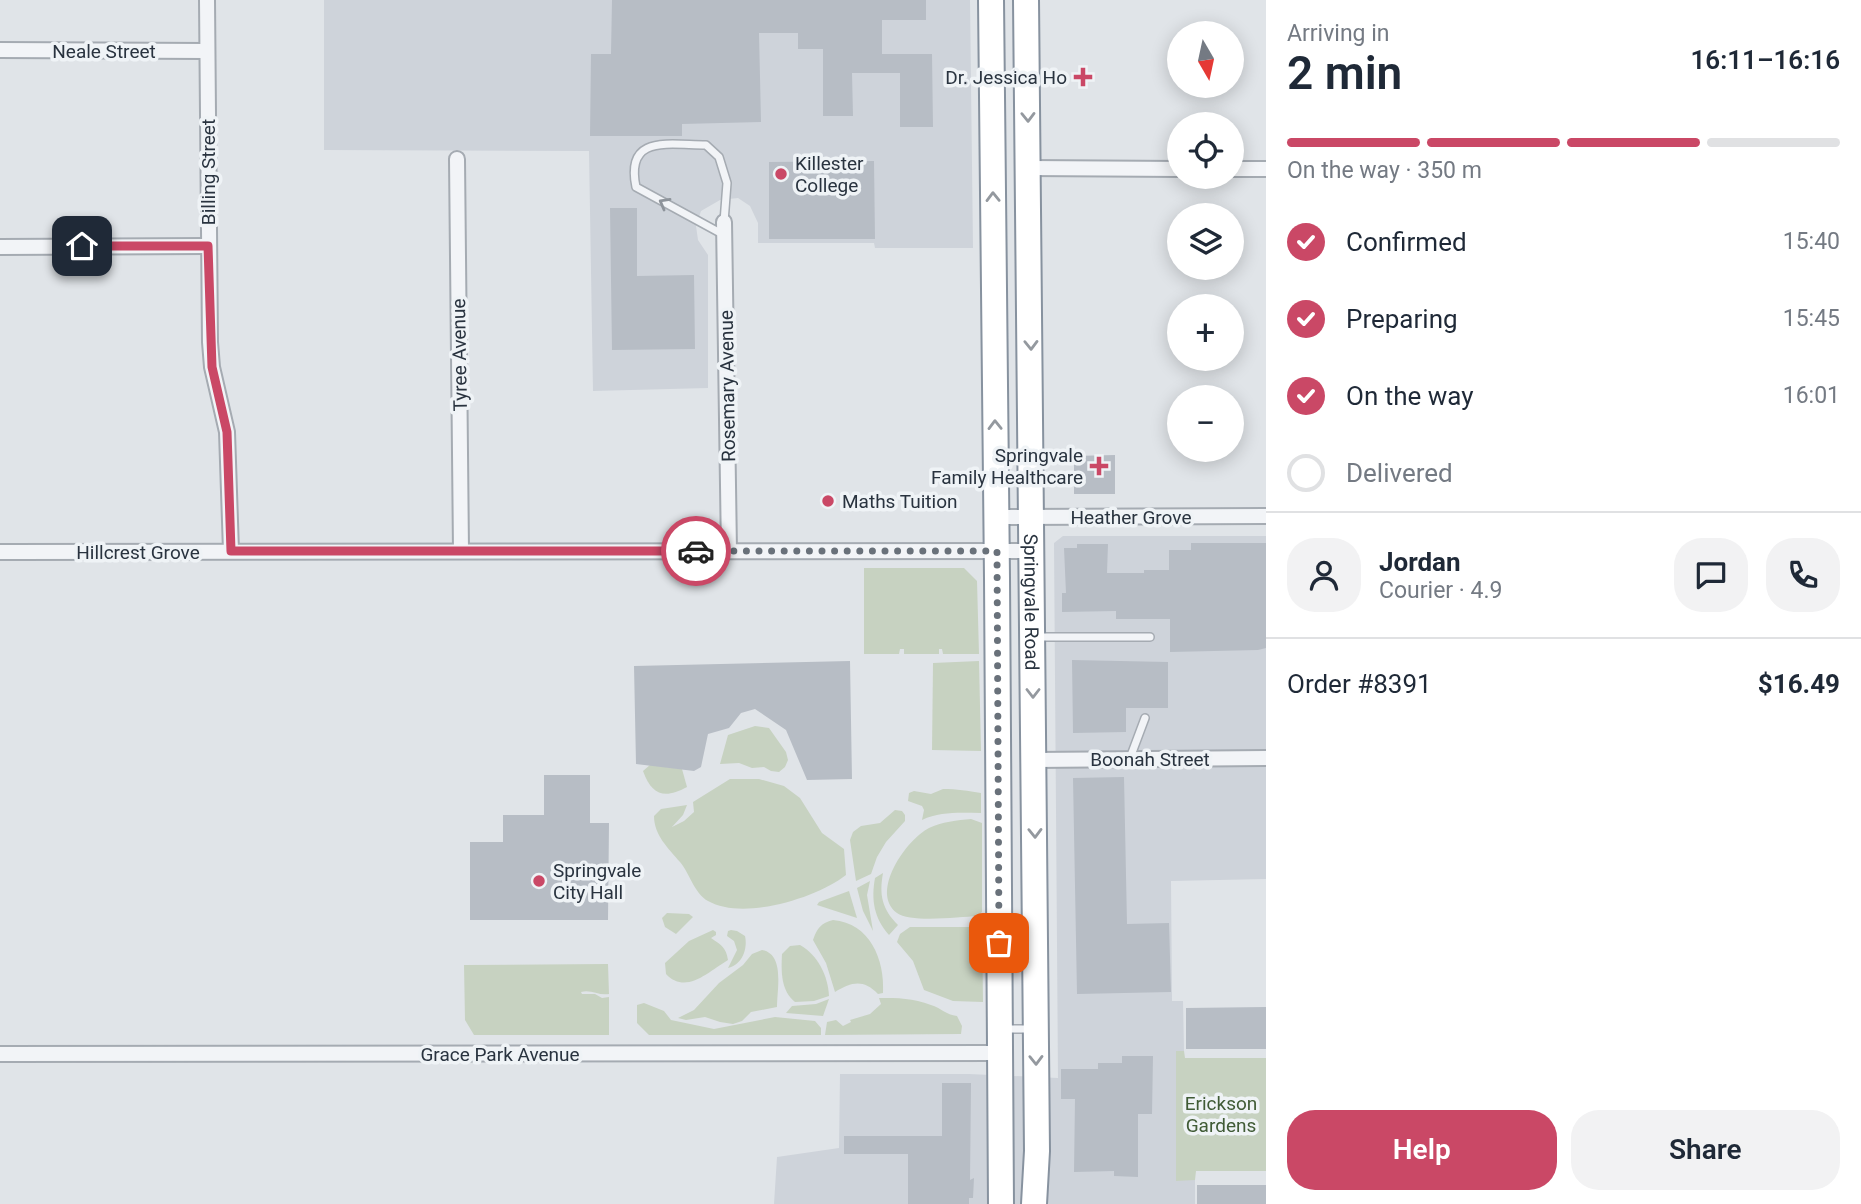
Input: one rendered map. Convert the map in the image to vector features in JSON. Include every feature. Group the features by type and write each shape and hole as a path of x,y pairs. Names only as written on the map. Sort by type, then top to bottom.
{"highway":[{"name":"Springvale Road","path":"991,0 1001,1204"},
{"name":"Springvale Road","path":"1026,0 1037,1151 1034,1204"},
{"path":"999,943 1035,942"}],"street":[{"name":"Billing Street","path":"207,0 208,246 212,367 227,432 231,551"},
{"name":"Neale Street","path":"0,50 207,51"},
{"name":"Tyree Avenue","path":"457,159 461,551"},
{"path":"1029,168 1167,169"},
{"path":"1244,169 1266,169"},
{"name":"Rosemary Avenue","path":"724,229 729,551"},
{"path":"0,247 208,246"},
{"name":"Heather Grove","path":"996,517 1266,516"},
{"name":"Hillcrest Grove","path":"0,552 1033,551"},
{"name":"Boonah Street","path":"1034,760 1266,758"},
{"name":"Grace Park Avenue","path":"0,1054 1000,1054"}],"lane":[{"path":"655,145 706,145 719,157 727,183 724,229 636,187 633,172 635,158 644,149 655,145"},
{"path":"1033,637 1150,637"},
{"path":"1130,759 1145,719"},
{"path":"1000,1029 1036,1029"}],"shaded area":[{"name":"Killester College","path":"324,0 970,0 973,248 875,248 874,243 758,243 758,223 750,206 738,198 720,200 701,211 696,226 698,240 708,255 708,388 593,391 589,151 324,150"},
{"path":"1063,536 1266,536 1266,879 1171,881 1172,1001 1183,1001 1184,1051 1176,1051 1176,1180 1195,1180 1195,1204 774,1204 777,1157 839,1148 840,1074 969,1074 1058,1078 1054,543"}],"green space":[{"path":"864,568 964,568 977,581 979,654 943,654 942,649 939,649 939,654 904,654 904,649 900,649 899,654 864,654"},
{"path":"979,661 981,751 932,750 933,663"},
{"path":"755,726 769,728 786,752 788,760 779,772 739,763 720,764 728,735"},
{"path":"650,765 682,769 687,787 672,793 660,793 651,786 643,771"},
{"path":"730,779 759,779 784,786 800,798 822,833 844,849 846,875 833,884 799,899 759,908 723,907 703,898 684,867 659,835 654,816 661,809 687,805 683,815 672,827 694,812 693,802"},
{"path":"943,789 981,793 981,813 944,814 922,820 924,810 922,806 908,801 909,793 914,791 931,794"},
{"path":"895,810 902,811 905,821 886,842 871,874 856,881 850,840 853,832 861,826 880,823"},
{"path":"971,819 982,823 982,912 977,916 936,919 913,918 897,913 889,904 887,892 894,867 902,854 929,828"},
{"path":"883,873 883,901 888,913 898,925 889,935 877,915 873,894 875,878"},
{"path":"870,881 867,895 873,931 863,911 857,888"},
{"path":"849,891 857,918 817,905 819,902"},
{"path":"667,913 689,914 693,917 676,934 665,927 662,918"},
{"path":"833,920 857,928 873,945 881,968 883,993 878,994 862,984 847,986 835,992 826,963 813,940 820,927"},
{"path":"982,925 983,1002 953,1001 924,990 913,961 897,942 900,934 910,927"},
{"path":"713,930 716,935 711,938 724,949 728,960 689,982 674,980 666,974 665,963 689,941"},
{"path":"731,930 745,936 746,946 737,964 728,968 737,950 734,941 727,936"},
{"path":"800,945 812,954 821,967 829,996 814,1001 795,1002 790,998 784,987 782,954 790,946"},
{"path":"762,950 774,958 777,965 777,1007 751,1012 742,1021 733,1024 705,1017 686,1020 678,1018 694,1010 719,983 743,965 752,954"},
{"path":"608,964 609,994 581,992 602,998 609,997 609,1035 474,1035 465,1020 464,965"},
{"path":"879,998 899,998 935,1006 957,1016 962,1026 961,1034 825,1035 827,1022 836,1020 843,1026 851,1022 850,1020 870,1014 881,1004"},
{"path":"829,999 823,1016 786,1013 792,1006 816,1004"},
{"path":"644,1003 664,1011 671,1020 714,1029 775,1017 815,1021 821,1028 821,1035 649,1035 637,1023 637,1005"},
{"name":"Erickson Gardens","path":"1176,1051 1184,1051 1185,1058 1266,1058 1266,1171 1196,1171 1195,1180 1176,1181"}],"building":[{"path":"612,0 926,0 926,20 882,20 882,54 932,54 933,127 900,127 900,73 852,73 853,116 823,116 823,49 798,49 798,33 759,33 761,122 682,124 682,136 590,136 591,54 611,54"},
{"path":"874,161 875,239 769,239 769,162"},
{"path":"610,208 637,208 637,276 694,275 695,349 612,350"},
{"path":"1115,455 1115,494 1074,494 1074,456"},
{"path":"1191,543 1266,543 1266,648 1170,652 1170,619 1116,619 1116,611 1062,612 1062,593 1066,593 1064,548 1077,548 1077,544 1108,544 1107,573 1144,573 1144,570 1169,570 1169,550 1191,550"},
{"path":"1072,660 1168,662 1168,708 1126,708 1126,732 1073,733"},
{"path":"850,661 852,779 807,780 786,730 755,709 741,713 729,728 708,734 701,767 694,771 636,764 634,666"},
{"name":"Springvale City Hall","path":"544,775 590,775 590,823 609,823 608,920 470,920 470,842 503,842 503,815 544,815"},
{"path":"1124,777 1127,924 1169,923 1171,992 1077,994 1073,778"},
{"path":"1266,1007 1266,1049 1186,1049 1186,1008"},
{"path":"1122,1056 1153,1056 1152,1114 1138,1114 1138,1177 1114,1176 1114,1171 1074,1172 1075,1099 1061,1099 1061,1069 1098,1069 1098,1063 1122,1063"},
{"path":"942,1083 971,1083 970,1180 974,1178 973,1198 969,1198 969,1204 908,1204 908,1154 844,1154 844,1136 942,1136"},
{"path":"1197,1185 1266,1185 1266,1204 1197,1204"}],"way so far":[{"path":"696,551 997,551 999,943"}],"place":[{"name":"Dr. Jessica Ho","path":"1083,77"},
{"name":"Killester College","path":"781,174"},
{"name":"Springvale Family Healthcare","path":"1099,466"},
{"name":"Maths Tuition","path":"828,501"},
{"name":"Springvale City Hall","path":"539,881"}],"route":[{"path":"82,246 208,246 212,367 227,432 231,551 696,551"}]}
